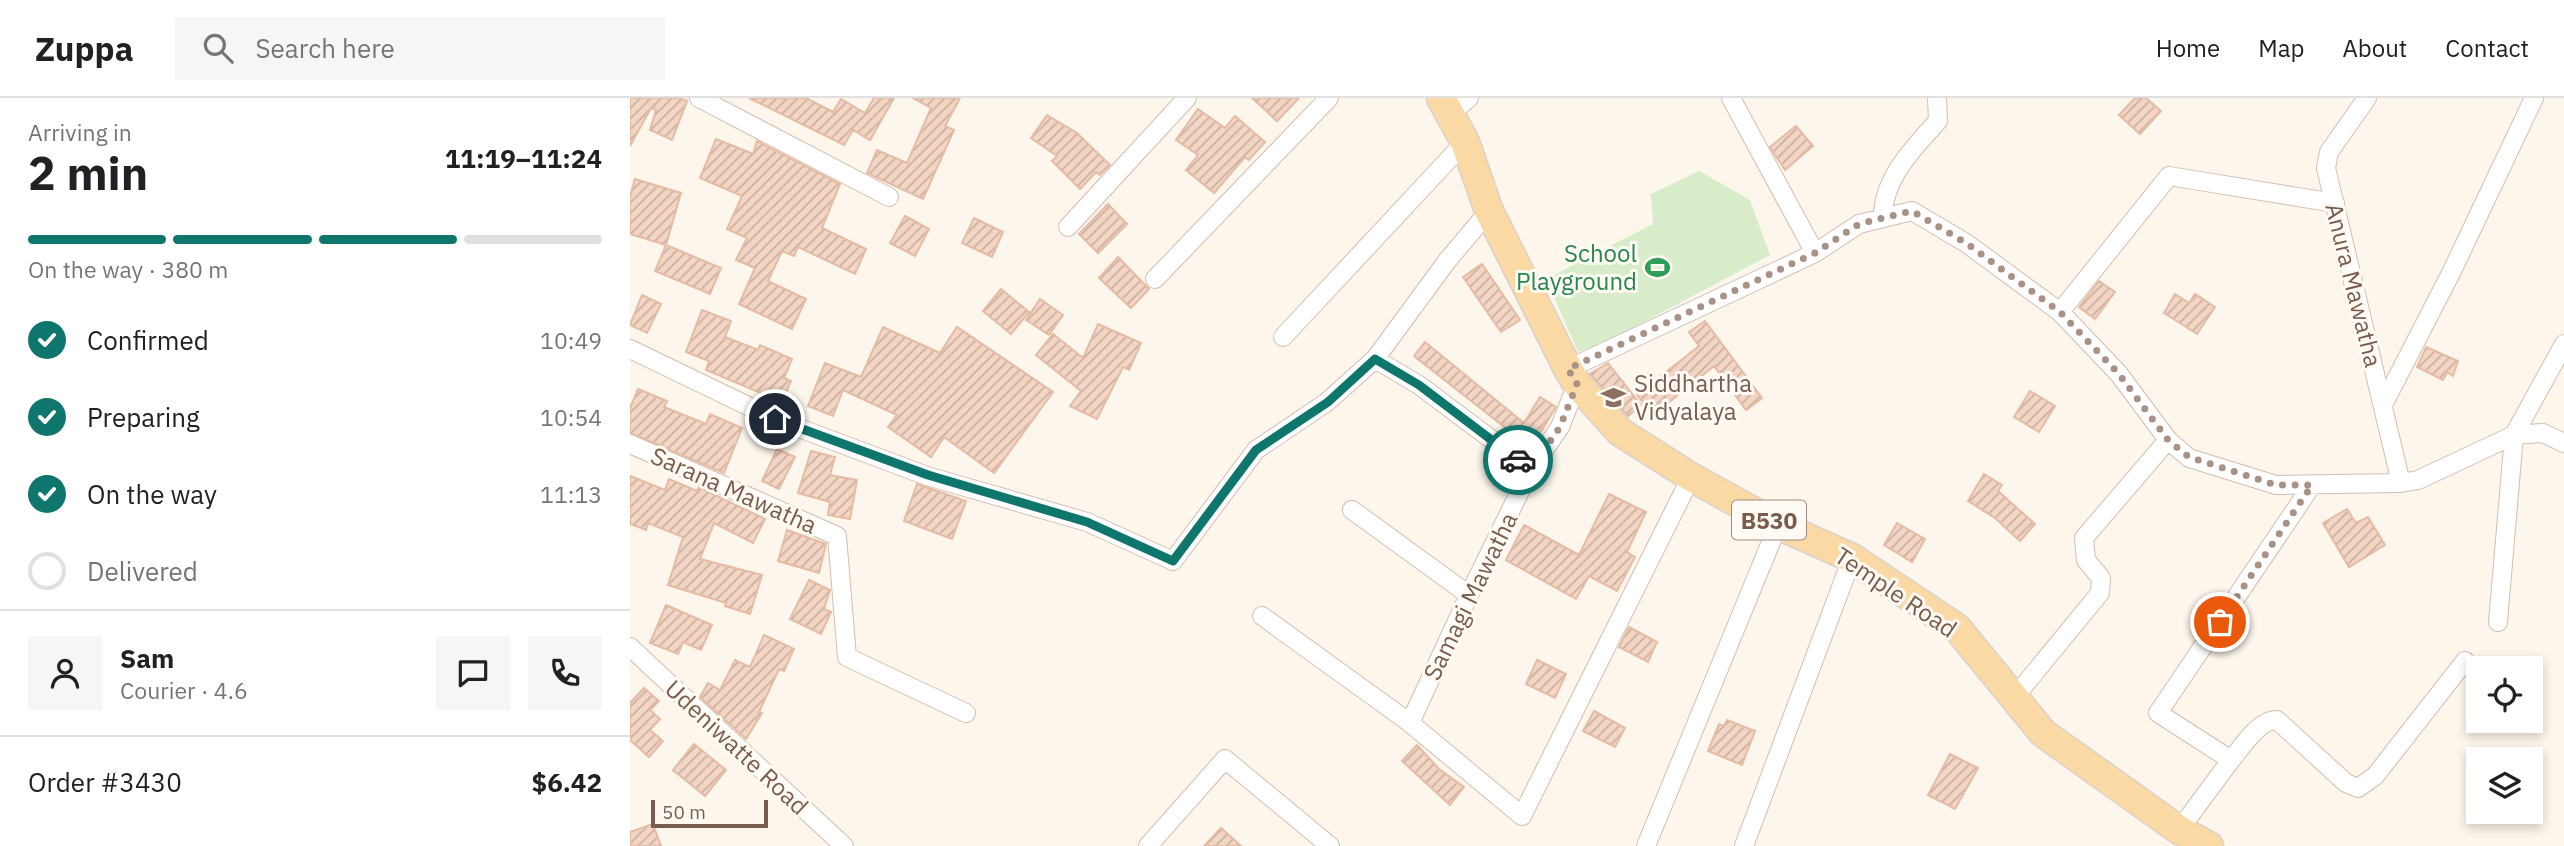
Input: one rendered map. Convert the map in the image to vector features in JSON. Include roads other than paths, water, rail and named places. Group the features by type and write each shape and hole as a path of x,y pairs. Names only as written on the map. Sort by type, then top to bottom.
{"main road":[{"name":"Temple Road","path":"1453,103 1489,211 1572,376 1620,432 1691,477 1778,525 1852,558 1956,628 2012,699 2043,733 2179,830 2209,846"}],"street":[{"path":"698,98 889,197"},
{"path":"1068,227 1187,98"},
{"path":"1155,279 1329,98"},
{"path":"1731,98 1815,253"},
{"path":"1883,218 1882,198 1912,150 1938,121 1937,98"},
{"name":"Anura Mawatha","path":"2367,98 2329,152 2326,168 2401,483"},
{"path":"2383,405 2452,271 2534,98"},
{"path":"1283,337 1465,142"},
{"path":"2060,312 2169,176 2335,203"},
{"path":"630,349 775,419 928,475 1087,522 1173,561 1256,450 1328,402 1375,359 1447,261 1489,211"},
{"path":"1572,376 1815,253 1859,224 1912,211 1966,243 2060,312 2119,374 2168,440 2189,457 2276,485 2401,483 2418,480 2514,435 2543,433 2564,443"},
{"path":"2498,622 2514,435 2564,344"},
{"path":"1375,359 1419,385 1531,469"},
{"name":"Samagi Mawatha","path":"1410,723 1531,469 1560,427 1572,376"},
{"path":"2012,699 2100,593 2101,578 2086,560 2084,538 2168,440"},
{"name":"Sarana Mawatha","path":"630,444 837,536 847,657 966,713"},
{"path":"1262,616 1410,723 1522,816 1691,477"},
{"path":"2231,760 2158,713 2312,485"},
{"path":"1352,510 1469,595"},
{"path":"1646,846 1778,525"},
{"path":"1744,846 1852,558"},
{"name":"Udeniwatte Road","path":"630,647 844,846"},
{"path":"2179,830 2231,760 2260,726 2272,720 2277,720 2346,782 2358,788 2375,776 2465,661"},
{"path":"1148,846 1225,759 1330,846"}],"place":[{"name":"School Playground","path":"1657,267"},
{"name":"Siddhartha Vidyalaya","path":"1614,397"}]}
